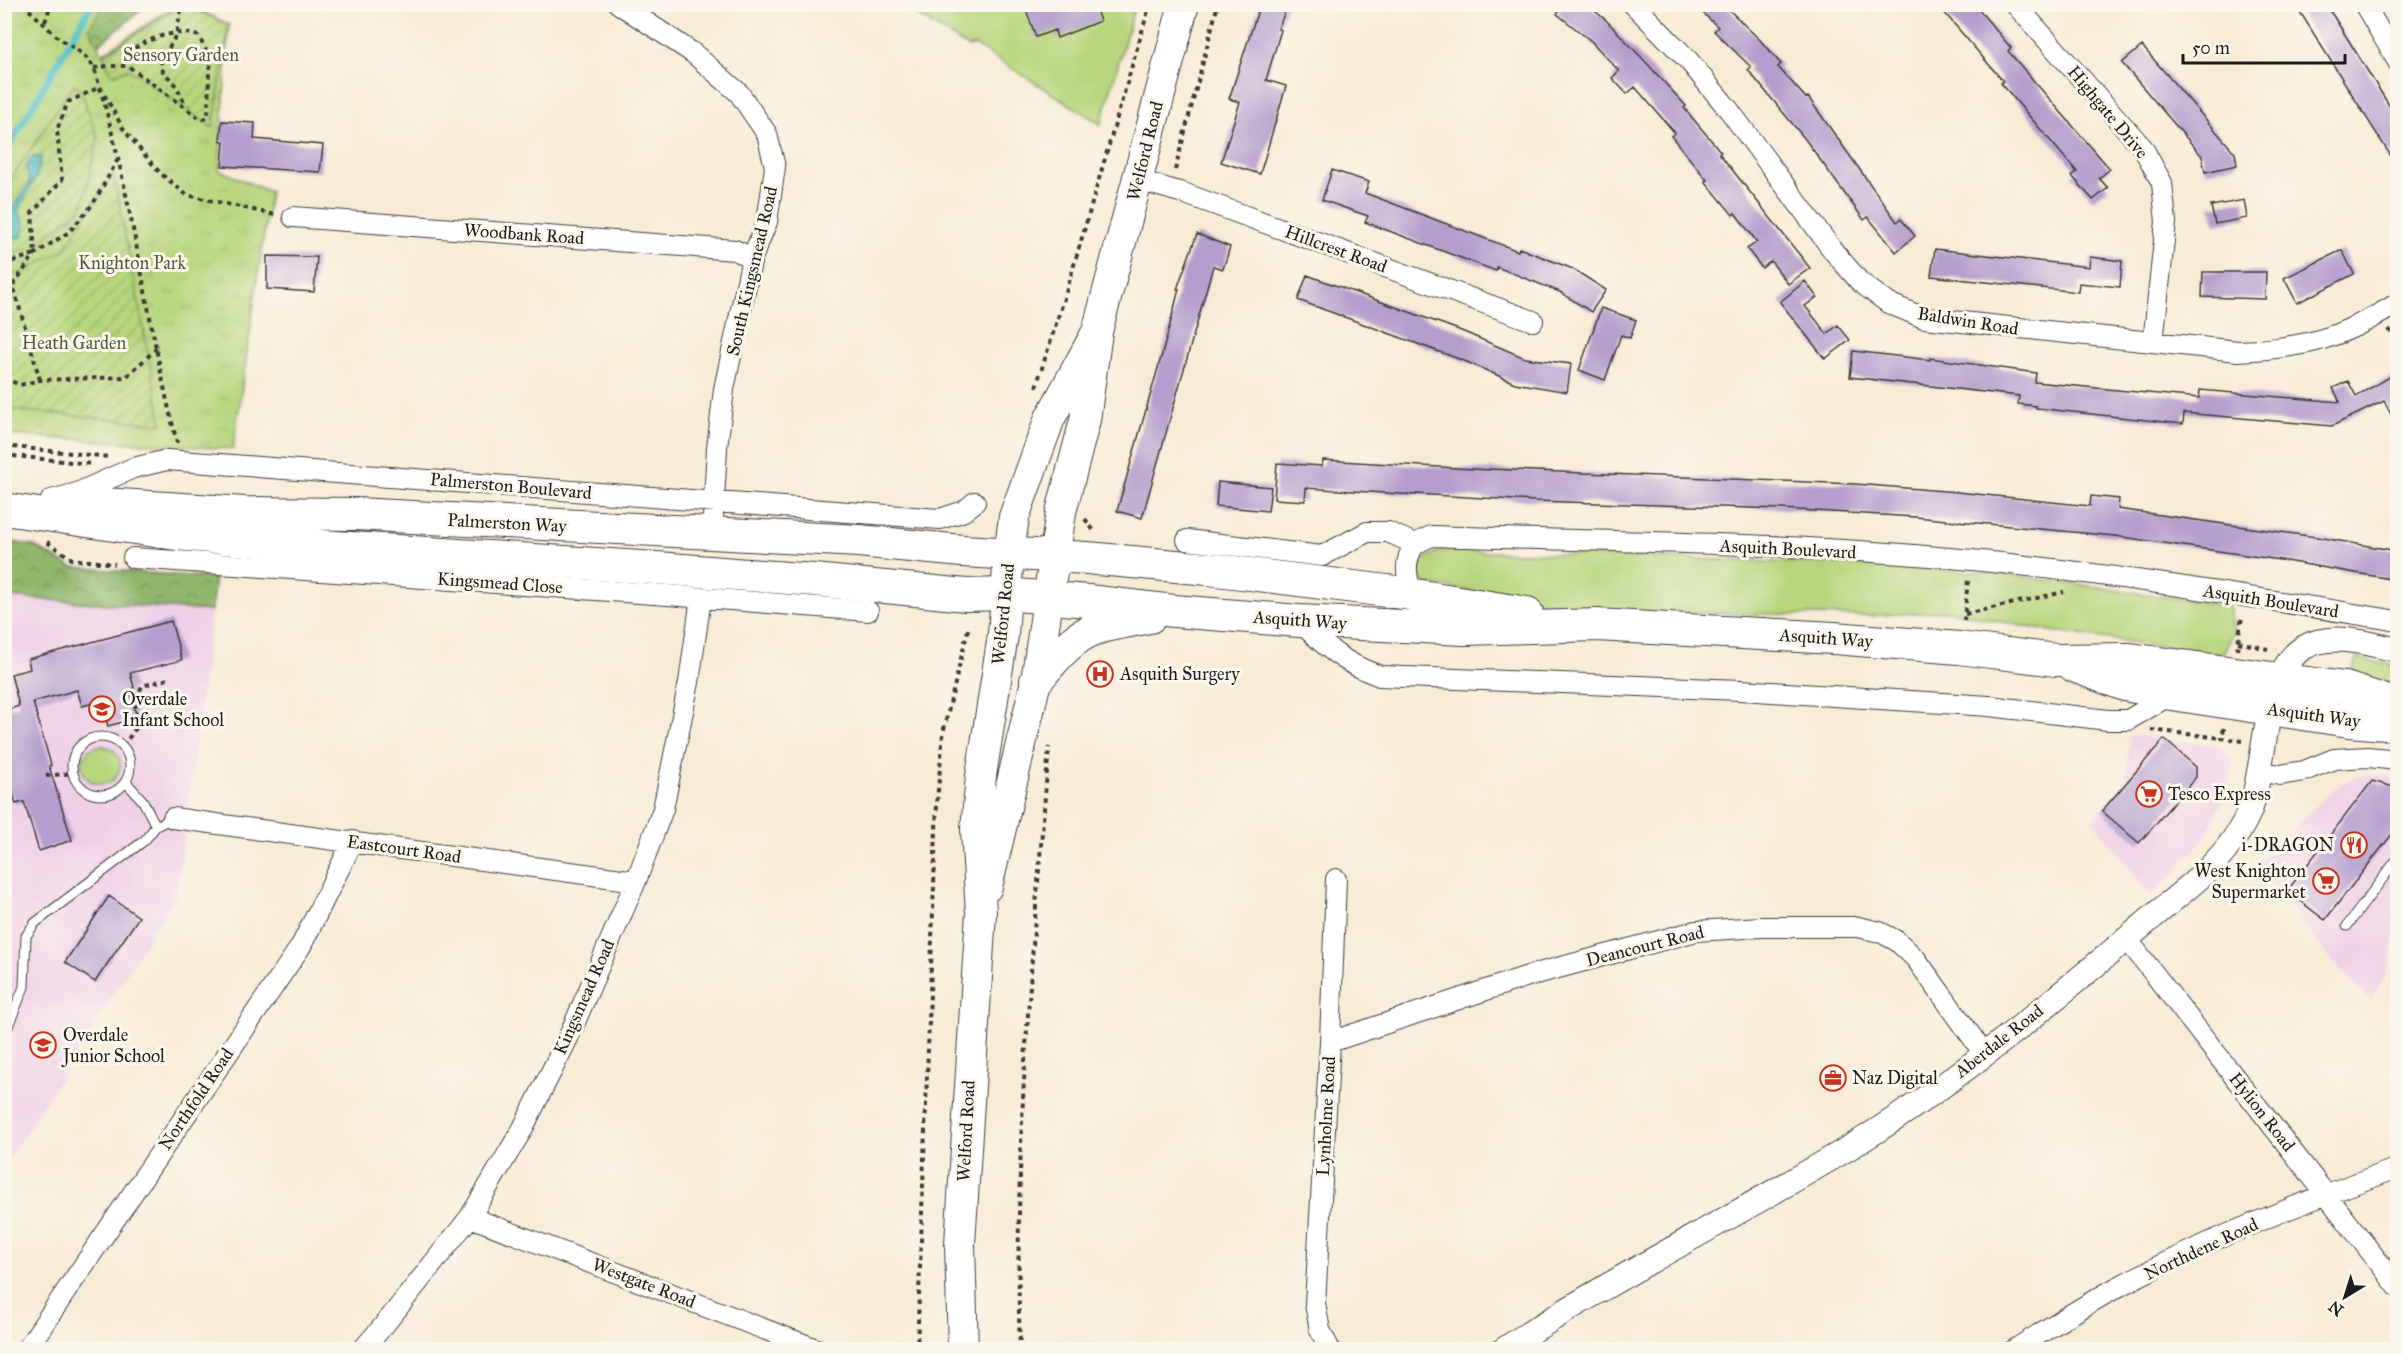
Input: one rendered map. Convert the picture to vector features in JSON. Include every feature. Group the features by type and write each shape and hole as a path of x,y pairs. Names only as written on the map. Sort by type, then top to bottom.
{"highway":[{"name":"Palmerston Way","path":"4,498 245,513 356,514 712,535 859,541 1010,554"},
{"name":"Palmerston Way","path":"4,509 176,534 305,545 814,580 966,595 1005,594"},
{"path":"712,535 715,547 722,554 814,580"},
{"name":"Asquith Way","path":"1010,554 1209,568 1413,595 1596,625"},
{"name":"Asquith Way","path":"1005,594 1299,621 1464,629 1596,625 1834,638 1959,648 2056,660 2130,659 2275,694 2349,721 2397,725"},
{"path":"1036,681 1064,649 1096,628 1174,611"},
{"name":"Asquith Way","path":"2056,660 2125,685 2172,694 2275,694 2345,688 2397,705"}],"main road":[{"name":"Welford Road","path":"981,913 1036,681 1061,512 1085,420 1097,332 1184,4"},
{"name":"Welford Road","path":"963,1350 960,1244 981,913 976,829 1003,635 1005,594 1014,518 1050,418 1097,332"}],"street":[{"name":"South Kingsmead Road","path":"619,4 693,53 740,93 766,134 776,167 767,222 752,258 724,390 712,535"},
{"name":"Baldwin Road","path":"1633,4 1689,61 1729,110 1834,252 1860,282 1888,303 1924,318 2238,351 2277,349 2315,343 2342,334 2397,303"},
{"name":"Highgate Drive","path":"2015,4 2143,148 2162,183 2166,222 2153,342"},
{"path":"2364,4 2397,62"},
{"name":"Hillcrest Road","path":"1138,180 1183,193 1533,321"},
{"name":"Woodbank Road","path":"293,217 735,250 752,258"},
{"name":"Palmerston Boulevard","path":"51,500 77,493 133,468 167,460 940,519 964,511 975,502"},
{"path":"1186,540 1322,556 1367,532 1388,532 1416,544 1410,552 1406,566 1413,595"},
{"name":"Asquith Boulevard","path":"1416,544 1431,536 1790,548 1971,560 2126,578 2397,621"},
{"name":"Kingsmead Close","path":"133,558 868,611"},
{"name":"Kingsmead Road","path":"363,1350 470,1217 522,1130 569,1036 636,881 663,809 689,682 701,598"},
{"path":"1299,621 1323,645 1353,666 1380,676 1741,690 1989,706 2108,720 2128,720 2172,694"},
{"path":"2275,694 2294,655 2305,646 2319,642 2344,640 2397,650"},
{"name":"Aberdale Road","path":"1503,1350 1568,1307 1864,1139 1985,1055 2195,882 2231,843 2248,813 2256,792 2275,694"},
{"path":"2259,771 2280,775 2304,771 2334,759 2368,757 2397,760"},
{"name":"Eastcourt Road","path":"164,822 353,841 636,881"},
{"name":"Northfold Road","path":"26,1350 301,946 353,841"},
{"name":"Lynholme Road","path":"1330,1350 1320,1330 1315,1304 1330,1042 1336,879"},
{"name":"Deancourt Road","path":"1330,1042 1528,976 1696,931 1761,927 1858,927 1880,932 1897,941 1916,959 1985,1055"},
{"name":"Hylion Road","path":"2127,939 2397,1287"},
{"name":"Northdene Road","path":"2014,1350 2116,1288 2217,1239 2325,1193 2397,1168"},
{"name":"Westgate Road","path":"470,1217 819,1350"}],"lane":[{"path":"106,737 123,746 131,764 126,782 119,790 101,796 83,789 72,773 74,754 87,740 106,737"},
{"path":"4,1036 24,987 26,936 35,923 145,840 164,822 126,782"},
{"path":"2347,926 2397,858"}],"path":[{"path":"22,4 45,22 51,31 79,50 94,68 118,159 164,391 181,461"},
{"path":"45,22 51,4"},
{"path":"1033,398 1150,4"},
{"path":"1183,193 1174,168 1218,4"},
{"path":"181,10 176,35 161,62 162,70 183,96 185,104 183,106"},
{"path":"94,68 128,66 199,118 208,117 209,71 212,60 198,36 190,33 158,38 127,53 128,66"},
{"path":"100,87 124,130 160,173 188,195 267,214 293,217"},
{"path":"40,380 13,285 34,254 32,213 62,180 57,130 68,102 100,87"},
{"path":"4,264 34,254 69,232 93,204 118,159"},
{"path":"4,378 20,385 40,380 126,378 157,348"},
{"path":"4,446 118,457"},
{"path":"45,541 72,559 114,565 133,558"},
{"path":"1964,621 1971,560"},
{"path":"1965,614 2069,591"},
{"path":"917,1350 937,802 943,732 969,625"},
{"path":"123,746 141,722 135,701 142,686 168,679"},
{"path":"2128,720 2135,728 2222,738"},
{"path":"1020,1350 1019,1190 1032,949 1050,736"},
{"path":"46,776 72,773"}],"shaded area":[{"name":"Overdale Infant School","path":"5,557 45,564 215,578 184,842 175,897 5,1166"},
{"path":"2130,735 2219,746 2233,763 2229,787 2207,834 2174,874 2149,895 2093,820 2126,780"},
{"path":"2377,775 2397,778 2397,923 2388,970 2371,1001 2332,961 2257,864 2327,795 2343,783 2359,776"}],"green space":[{"name":"Knighton Park","path":"4,5 103,5 89,28 102,54 176,5 191,5 229,25 219,170 270,192 233,449 5,435"},
{"path":"64,5 134,5 133,7 140,11 98,45 80,38"},
{"name":"Sensory Garden","path":"181,5 186,5 229,25 213,128 128,69 112,75 103,55"},
{"path":"901,5 1135,5 1101,124 975,45 968,47"},
{"path":"74,84 80,88 98,138 82,209 27,250 5,256 5,188"},
{"name":"Heath Garden","path":"113,173 162,424 5,409 5,275 18,274 64,250"},
{"path":"5,540 34,546 71,567 215,578 211,611 5,597"},
{"path":"1440,550 1892,566 2012,575 2229,606 2234,632 2222,655 2038,629 1950,611 1869,616 1599,611 1427,584 1416,574 1424,559"},
{"path":"2356,658 2397,666 2397,689 2350,678"},
{"path":"101,746 114,752 120,765 114,778 101,784 88,778 82,765 88,752"}],"water":[{"path":"31,157 41,157 36,178 18,210 24,222 22,237 9,238 5,212 12,210 30,182 26,168"}],"building":[{"path":"1042,4 1094,4 1100,21 1057,38 1055,30 1036,37 1026,10"},
{"path":"1260,4 1288,4 1278,29 1281,30 1266,80 1286,86 1260,174 1221,162 1240,102 1229,99"},
{"path":"1565,4 1586,4 1606,20 1641,57 1686,106 1684,108 1721,152 1719,153 1810,268 1788,284 1771,261 1762,268 1747,249 1757,242 1735,213 1733,215 1705,181 1707,180 1671,136 1675,133 1635,87 1627,94 1612,78 1619,71 1591,41 1557,14"},
{"path":"1693,4 1723,4 1760,40 1781,64 1778,67 1806,98 1808,97 1897,222 1901,219 1915,236 1896,252 1868,217 1864,220 1805,139 1748,70 1751,67 1714,31 1718,27"},
{"path":"1937,4 1974,4 2011,48 2008,51 2110,169 2099,178 2108,188 2093,200 2072,176 2077,172"},
{"path":"2295,4 2325,4 2334,17 2397,118 2397,166"},
{"path":"2142,46 2235,153 2237,165 2205,172 2202,156 2122,63"},
{"path":"222,121 255,123 254,139 323,145 320,172 222,166 224,142 220,140"},
{"path":"1332,170 1369,182 1365,193 1518,251 1519,248 1573,269 1606,290 1591,312 1560,292 1497,267 1496,271 1365,222 1368,216 1322,200"},
{"path":"2244,200 2247,218 2215,224 2211,206"},
{"path":"1197,234 1230,247 1223,269 1213,266 1142,518 1117,511 1166,340 1179,289 1177,289"},
{"path":"1935,249 2089,267 2090,257 2122,261 2120,287 2079,283 2078,292 1931,276"},
{"path":"2342,250 2354,274 2297,303 2284,278"},
{"path":"267,256 317,257 314,292 267,289"},
{"path":"2203,272 2266,272 2265,299 2202,297"},
{"path":"1307,275 1459,330 1525,358 1571,364 1567,392 1515,383 1467,362 1298,300"},
{"path":"1805,281 1817,297 1805,306 1827,334 1838,325 1850,340 1825,359 1780,302"},
{"path":"1601,308 1636,320 1630,338 1621,335 1605,380 1579,370"},
{"path":"1853,351 1930,360 1930,358 2036,373 2035,382 2199,398 2200,390 2340,402 2333,388 2348,381 2356,396 2397,373 2397,426 2384,401 2332,426 2184,413 2183,424 2036,408 2036,406 2018,404 2019,396 1850,377"},
{"path":"1323,460 1489,470 1855,484 2090,506 2091,496 2119,499 2118,509 2323,538 2397,551 2397,580 2115,536 1915,517 1782,509 1535,501 1306,488 1305,501 1274,499 1277,463 1322,466"},
{"path":"1218,482 1271,487 1268,511 1216,506"},
{"path":"171,621 182,660 130,673 134,687 130,691 137,718 108,726 101,701 82,706 77,690 33,702 51,765 49,766 72,840 39,851 24,802 16,804 13,795 4,797 4,711 19,706 11,674 30,669 28,659"},
{"name":"Tesco Express","path":"2164,739 2196,767 2196,777 2139,843 2102,811"},
{"path":"2372,781 2397,788 2397,828 2325,920 2287,891"},
{"path":"109,896 139,917 95,982 65,962"}],"waterway":[{"path":"4,155 92,4"}],"place":[{"name":"Asquith Surgery","path":"1100,674"},
{"name":"Overdale Infant School","path":"102,709"},
{"name":"Tesco Express","path":"2149,794"},
{"name":"i-DRAGON","path":"2354,845"},
{"name":"West Knighton Supermarket","path":"2326,881"},
{"name":"Overdale Junior School","path":"43,1045"},
{"name":"Naz Digital","path":"1833,1078"}]}
